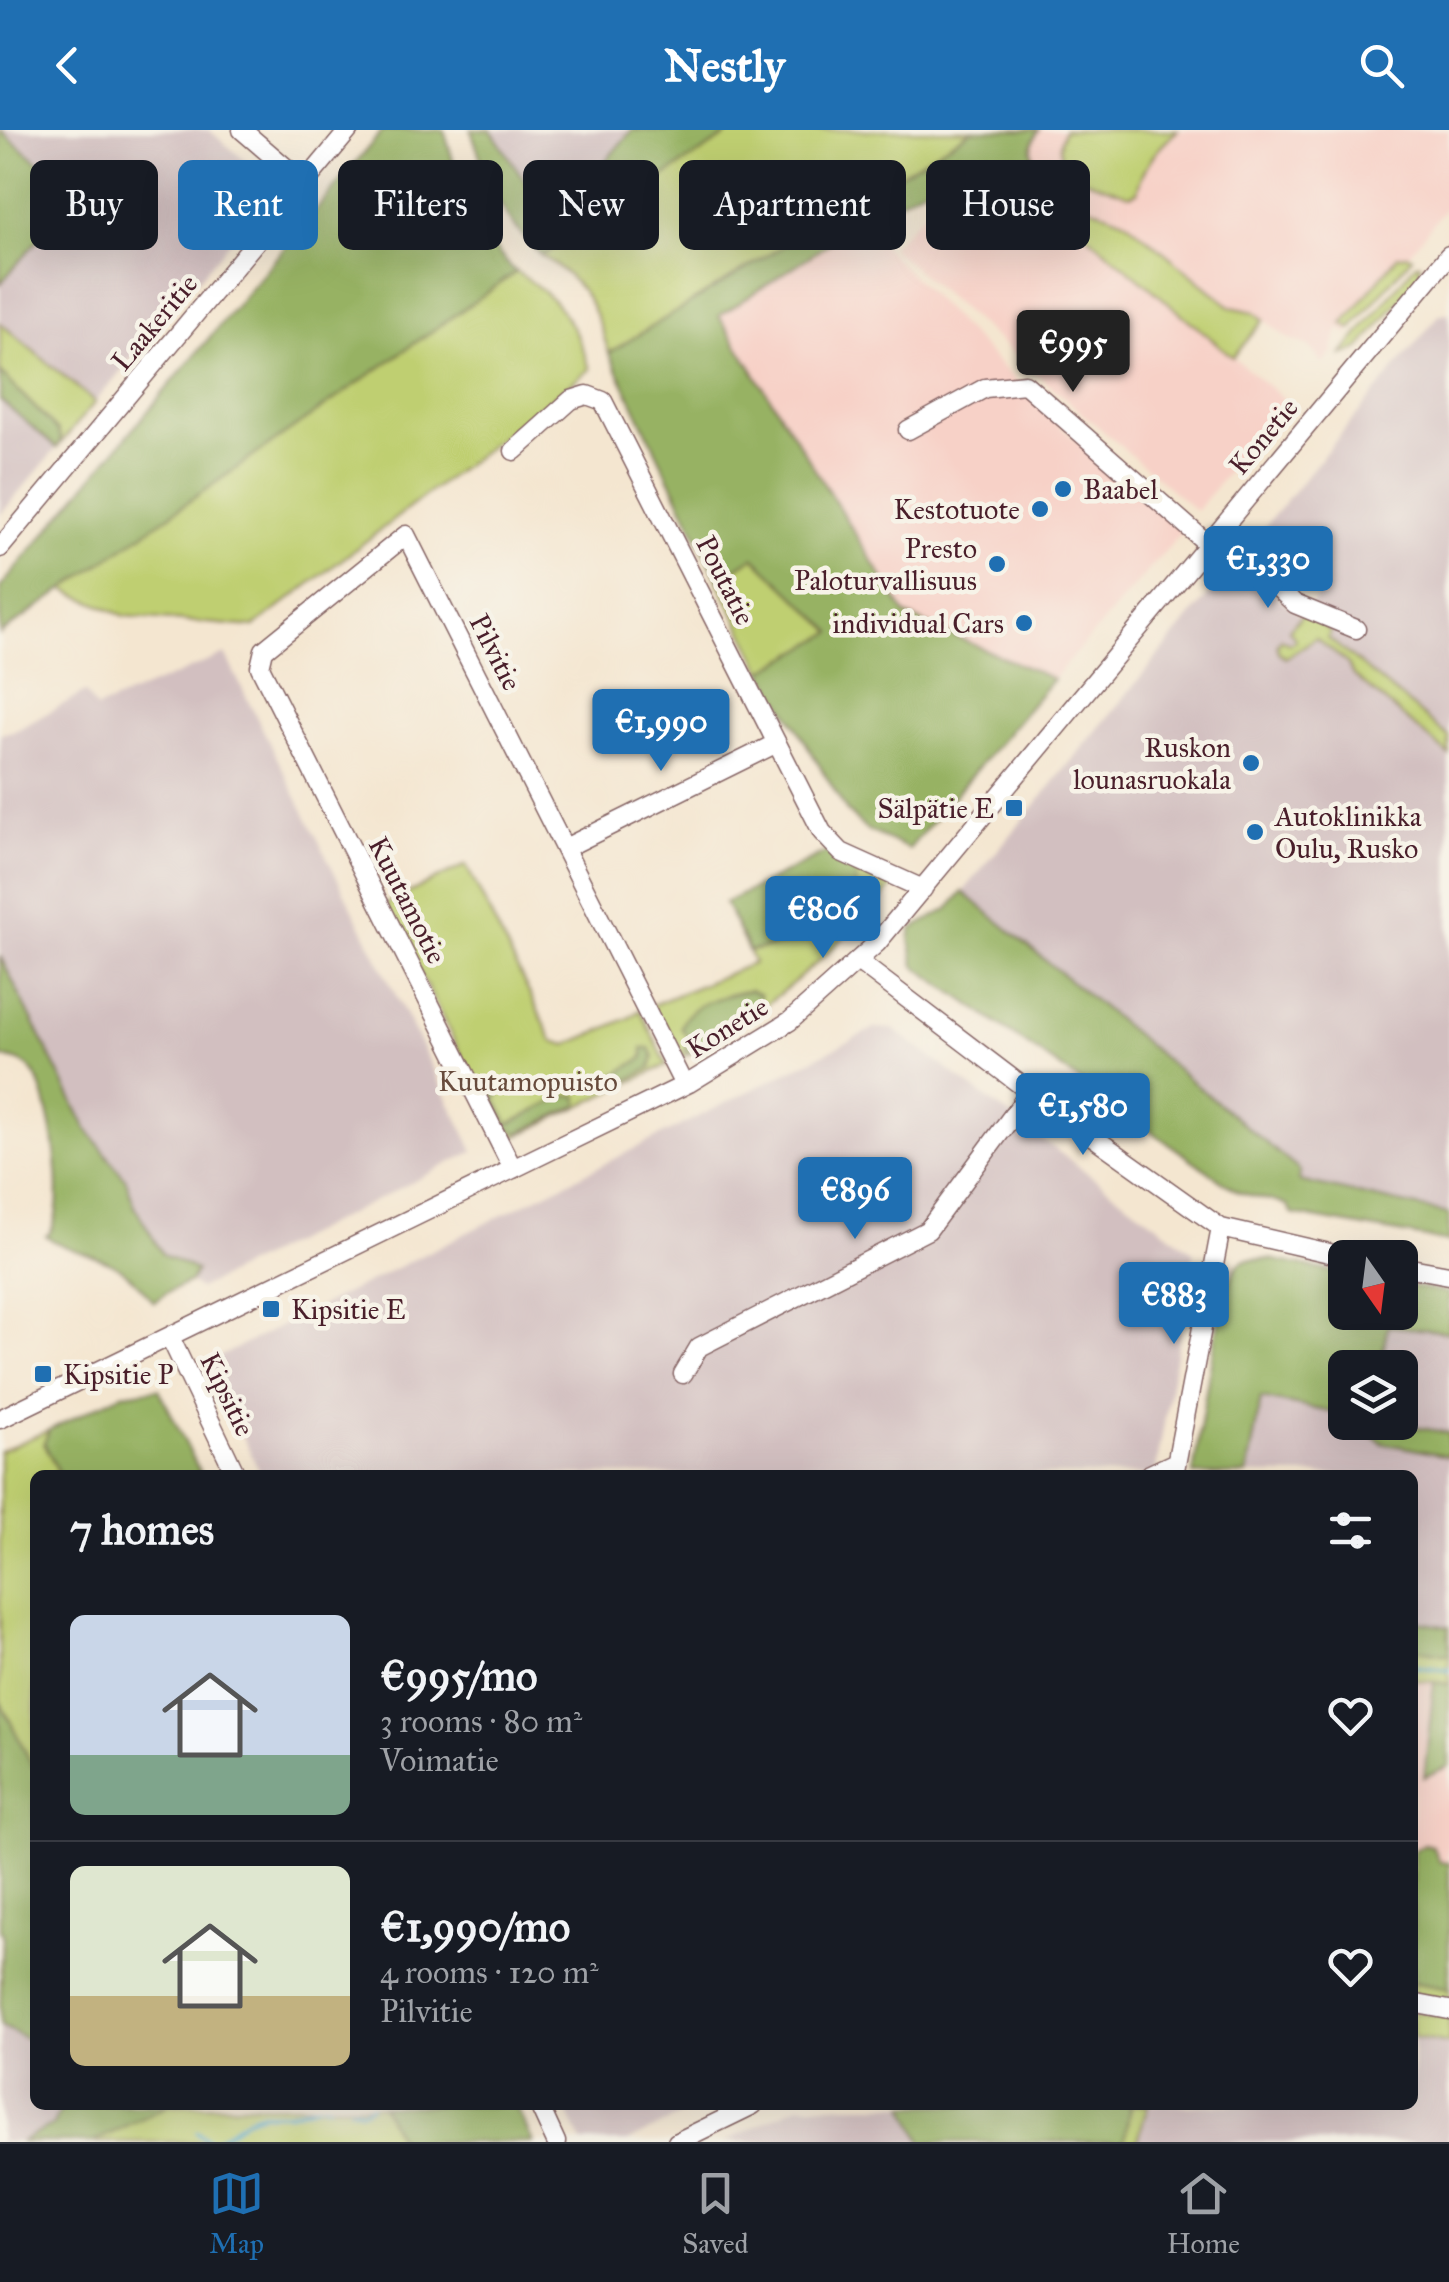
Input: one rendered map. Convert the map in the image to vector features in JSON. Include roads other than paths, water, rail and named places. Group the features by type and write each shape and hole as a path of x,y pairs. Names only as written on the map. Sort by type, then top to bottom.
{"street":[{"path":"242,130 277,160"},
{"name":"Laakeritie","path":"318,168 349,130"},
{"name":"Laakeritie","path":"0,548 250,250"},
{"name":"Konetie","path":"0,1420 684,1085 790,1022 859,962 923,889 1445,266"},
{"path":"908,430 984,388 1024,384 1296,604 1356,628"},
{"name":"Poutatie","path":"514,451 572,400 594,396 606,405 822,832 835,847 923,889"},
{"name":"Pilvitie","path":"262,654 406,535 684,1085"},
{"name":"Kuutamotie","path":"262,654 262,674 513,1170"},
{"path":"565,848 778,743"},
{"path":"859,962 1030,1092 1220,1228 1328,1253"},
{"path":"682,1374 699,1347 928,1230 1030,1092"},
{"path":"1176,1469 1220,1228"},
{"path":"1418,1269 1449,1275"},
{"name":"Kipsitie","path":"170,1337 234,1470"},
{"path":"1418,2005 1449,2010"},
{"path":"541,2110 556,2142"},
{"path":"678,2142 743,2110"}],"waterway":[{"path":"1418,1667 1449,1670"},
{"path":"213,2142 248,2118 300,2110"},
{"path":"197,2132 210,2142"}],"place":[{"name":"Baabel","path":"1063,489"},
{"name":"Kestotuote","path":"1040,509"},
{"name":"Presto Paloturvallisuus","path":"997,564"},
{"name":"individual Cars","path":"1024,623"},
{"name":"Ruskon lounasruokala","path":"1251,763"},
{"name":"Sälpätie E","path":"1014,808"},
{"name":"Autoklinikka Oulu, Rusko","path":"1255,832"},
{"name":"Kipsitie E","path":"271,1309"},
{"name":"Kipsitie P","path":"43,1374"}],"park label":[{"name":"Kuutamopuisto","path":"528,1081"}]}
